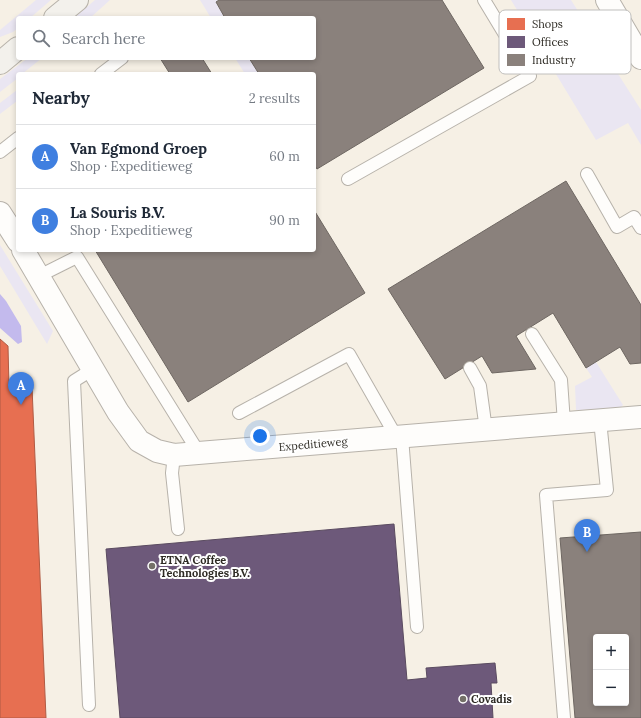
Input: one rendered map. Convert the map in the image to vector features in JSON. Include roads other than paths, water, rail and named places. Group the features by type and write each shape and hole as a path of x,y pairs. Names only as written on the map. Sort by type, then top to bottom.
{"street":[{"path":"57,16 77,0"},
{"path":"607,0 613,10"},
{"path":"631,41 641,58"},
{"path":"0,63 16,50"},
{"name":"Expeditieweg","path":"25,252 118,412 139,441 157,452 174,455 641,417"}],"lane":[{"path":"484,0 499,25"},
{"path":"104,72 119,60"},
{"path":"348,179 530,76 529,74"},
{"path":"0,152 16,140"},
{"path":"587,174 617,227 634,217 641,228"},
{"path":"39,276 77,257 199,453"},
{"path":"532,334 561,380 564,423"},
{"path":"239,413 349,354 399,437 416,627"},
{"path":"470,368 480,386 486,430"},
{"path":"89,705 74,381 93,369"},
{"path":"564,718 546,495 607,490 600,420"},
{"path":"174,455 172,473 178,529"}],"place":[{"name":"Van Egmond Groep","path":"21,405"},
{"name":"La Souris B.V.","path":"587,552"},
{"name":"ETNA Coffee Technologies B.V.","path":"152,566"},
{"name":"Covadis","path":"463,699"}]}
